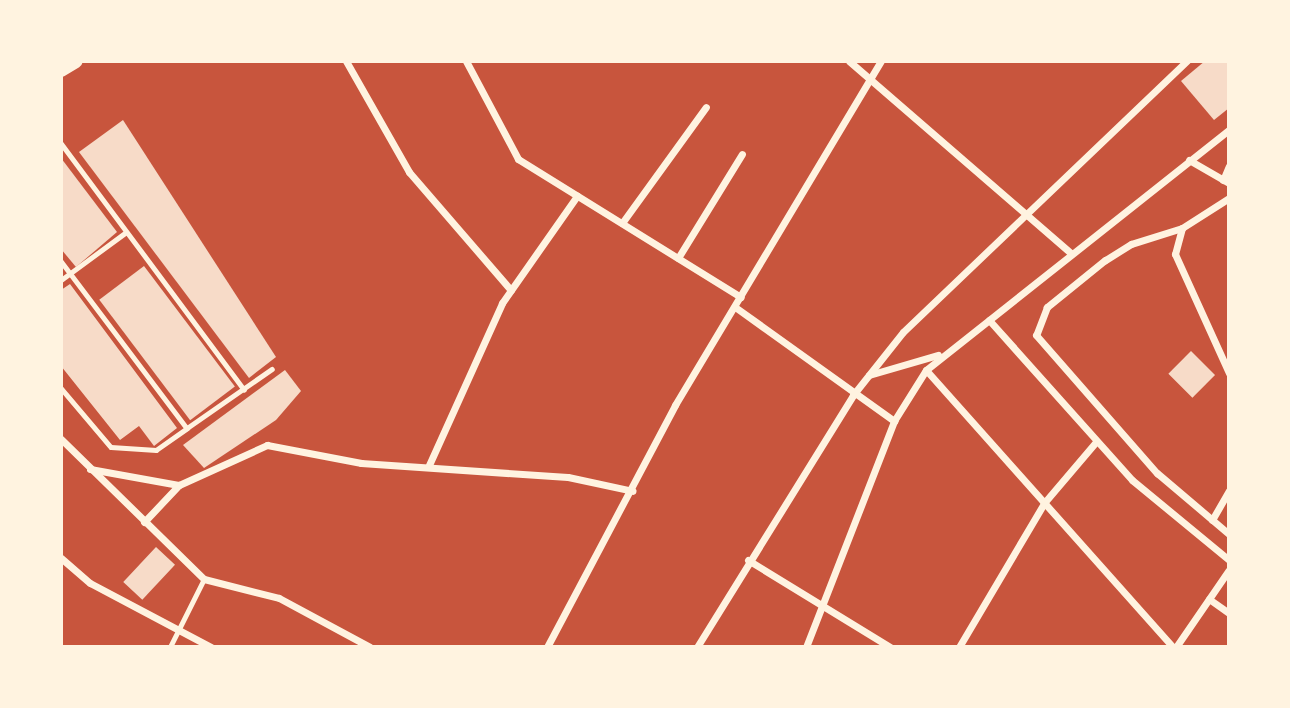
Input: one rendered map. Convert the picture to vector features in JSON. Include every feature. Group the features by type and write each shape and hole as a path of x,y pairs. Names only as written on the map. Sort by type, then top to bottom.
{"highway":[{"path":"61,70 76,61"}],"street":[{"path":"346,61 409,172 510,290"},
{"path":"466,61 506,145 577,196 741,297"},
{"path":"849,61 1028,210 1071,253"},
{"path":"547,647 633,491 675,405 881,61"},
{"path":"697,647 748,560 853,395 903,331 1187,61"},
{"path":"622,223 706,107"},
{"path":"806,647 821,601 894,421 926,370 941,354 989,320 1229,131"},
{"path":"678,258 742,154"},
{"path":"1189,160 1226,181 1229,166"},
{"path":"429,465 469,366 510,290 577,196"},
{"path":"1229,198 1182,228 1131,244 1105,260 1046,307 1037,335 1157,473 1229,534"},
{"path":"1182,228 1175,254 1180,272 1229,373"},
{"path":"735,307 853,395 894,421"},
{"path":"989,320 1096,442 1229,560"},
{"path":"869,375 941,354"},
{"path":"926,370 1175,647 1229,570"},
{"path":"61,439 204,579 279,598 370,647"},
{"path":"959,647 1044,503 1096,442"},
{"path":"144,522 179,485 267,445 361,463 429,465 568,477 633,491"},
{"path":"90,469 179,485"},
{"path":"1212,520 1229,490"},
{"path":"61,558 90,583 178,627 211,647"},
{"path":"748,560 821,601 890,647"},
{"path":"1209,599 1229,614"}],"lane":[{"path":"61,143 125,233 244,389"},
{"path":"61,280 125,233"},
{"path":"61,261 187,428"},
{"path":"61,388 111,447 156,450 272,369"},
{"path":"170,647 204,579"}],"building":[{"path":"1205,61 1229,61 1229,108 1214,120 1181,81"},
{"path":"123,120 276,357 249,378 79,152"},
{"path":"61,158 117,232 76,267 61,249"},
{"path":"144,266 235,387 190,420 99,300"},
{"path":"70,284 177,428 154,446 139,426 120,440 61,366 61,290"},
{"path":"1191,351 1215,375 1192,398 1168,374"},
{"path":"285,370 301,391 276,420 204,468 183,445"},
{"path":"156,547 175,565 142,600 123,582"}]}
